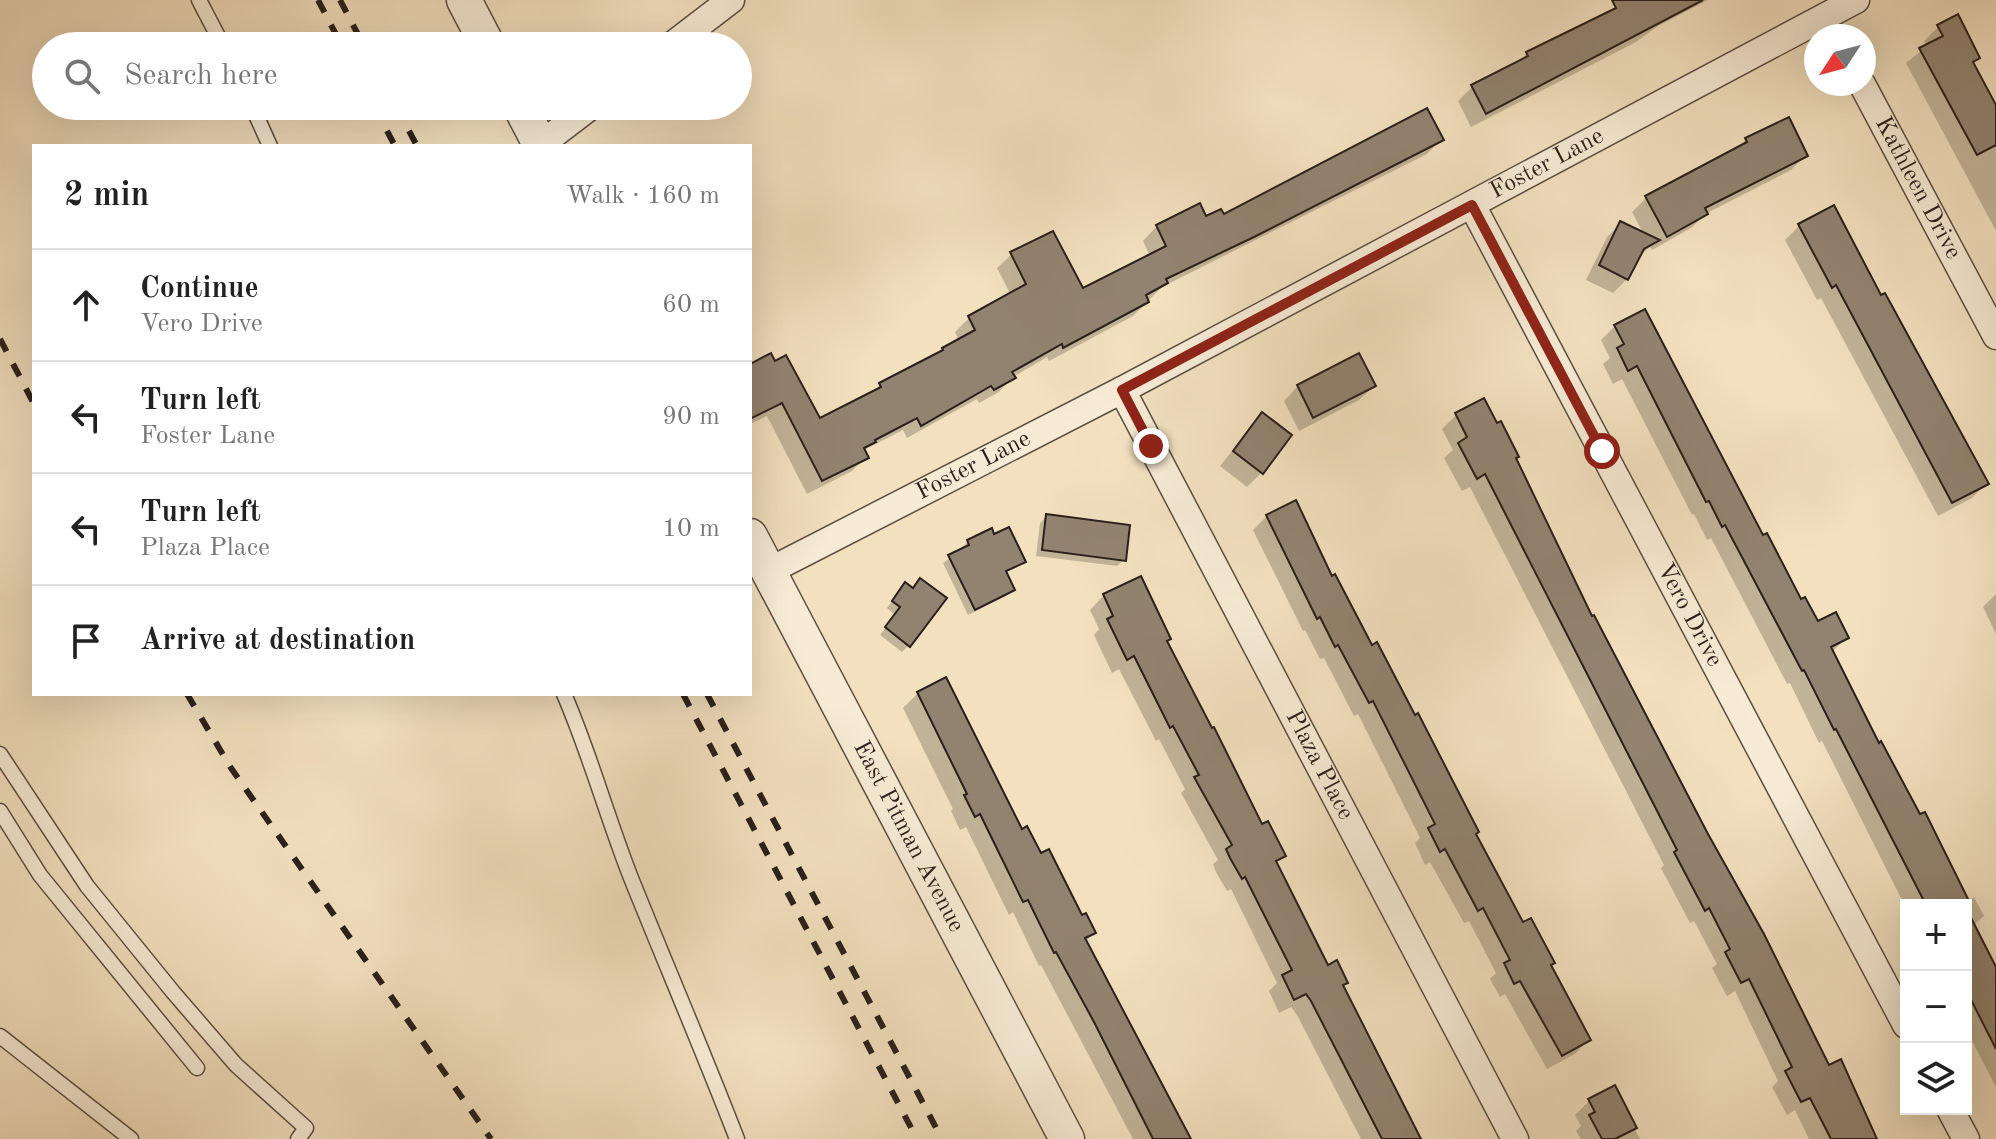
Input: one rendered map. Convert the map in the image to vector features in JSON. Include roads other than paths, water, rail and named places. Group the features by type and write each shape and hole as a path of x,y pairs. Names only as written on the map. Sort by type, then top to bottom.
{"street":[{"path":"464,0 481,32"},
{"path":"689,32 731,0"},
{"name":"Foster Lane","path":"1834,24 1856,0"},
{"name":"Foster Lane","path":"769,571 1122,390 1472,205 1804,40"},
{"name":"Kathleen Drive","path":"1868,96 1996,336"},
{"path":"527,120 539,144"},
{"path":"541,144 573,120"},
{"name":"Vero Drive","path":"1472,205 1900,1014"},
{"name":"Plaza Place","path":"1122,390 1515,1139"},
{"name":"East Pitman Avenue","path":"752,540 1067,1139"},
{"path":"1953,1115 1966,1139"}],"lane":[{"path":"199,0 216,32"},
{"path":"258,120 269,144"},
{"path":"565,696 585,742 630,876 737,1139"},
{"path":"0,754 87,886 173,992 236,1065 306,1128 298,1139"},
{"path":"0,811 40,875 197,1068"},
{"path":"0,1036 131,1139"}],"railway":[{"path":"318,0 335,32"},
{"path":"340,0 357,32"},
{"path":"381,120 394,144"},
{"path":"403,120 416,144"},
{"path":"0,339 32,400"},
{"path":"188,696 231,768 491,1139"},
{"path":"684,696 917,1139"},
{"path":"708,696 942,1139"}]}
